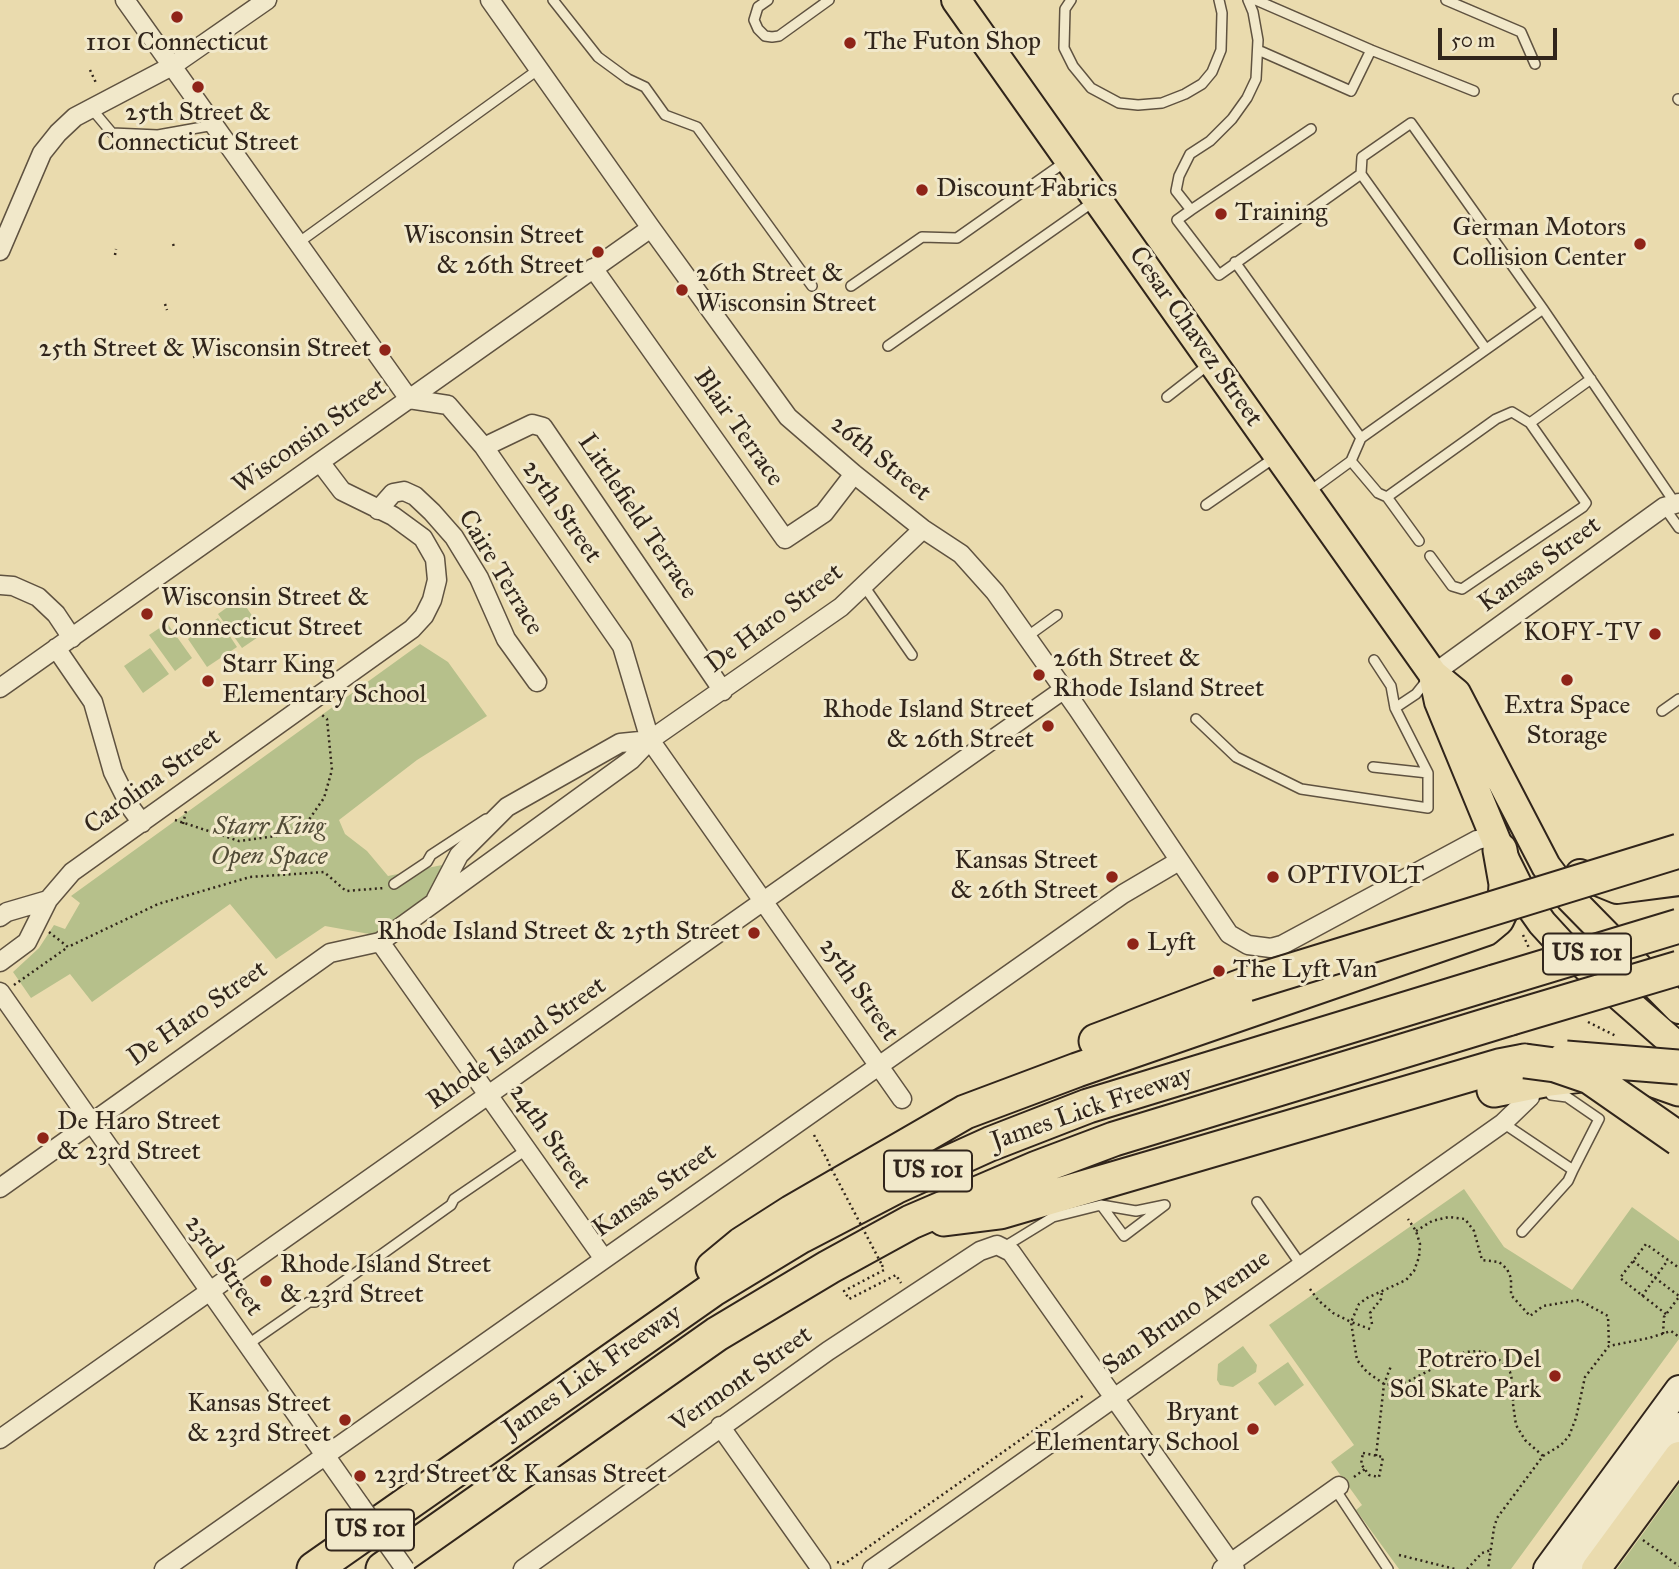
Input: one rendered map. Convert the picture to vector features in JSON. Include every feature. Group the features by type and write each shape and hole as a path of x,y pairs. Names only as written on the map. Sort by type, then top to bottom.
{"highway":[{"path":"895,1150 965,1112 1041,1083 1485,929 1497,919 1505,902 1506,884 1497,843"},
{"path":"625,1349 742,1244 965,1105 1026,1072 1159,1016 1247,984 1679,851"},
{"name":"James Lick Freeway","path":"314,1569 712,1290 791,1242 895,1187 990,1144 1154,1084 1679,926"},
{"name":"James Lick Freeway","path":"383,1569 727,1327 911,1222 1037,1168 1114,1139 1679,968"},
{"path":"911,1222 1000,1212 1102,1193 1525,1060 1570,1058 1679,1067"},
{"path":"1525,1060 1555,1065 1590,1077 1679,1139"},
{"path":"1102,1193 1203,1159 1525,1083 1591,1074 1619,1074 1648,1078 1679,1089"},
{"path":"1591,1074 1645,1092 1679,1114"}],"main road":[{"name":"Cesar Chavez Street","path":"956,0 1433,674 1456,693 1518,817 1546,866 1570,898 1679,1009"},
{"name":"Cesar Chavez Street","path":"1433,674 1439,702 1497,843 1523,896 1556,939 1679,1048"},
{"path":"1487,751 1541,831 1577,872 1617,889 1679,881"},
{"path":"1497,843 1504,837 1516,843 1548,891 1563,906 1584,911"},
{"path":"1547,1569 1679,1389"},
{"path":"1574,1569 1679,1426"},
{"path":"1596,1569 1679,1456"}],"street":[{"path":"125,0 409,399"},
{"path":"0,251 42,153 66,125 91,108 173,66 267,0"},
{"name":"26th Street","path":"490,0 781,408 805,433 854,474 961,554 978,571 1028,636 1222,926 1238,940 1248,945 1271,948 1282,945 1477,840 1497,843"},
{"name":"Wisconsin Street","path":"0,688 651,228"},
{"name":"Blair Terrace","path":"593,268 785,539 824,513 854,474"},
{"name":"25th Street","path":"409,399 448,405 484,447 622,646 650,740 902,1099"},
{"name":"Littlefield Terrace","path":"484,447 532,424 543,426 723,691"},
{"name":"Carolina Street","path":"0,962 27,942 48,900 72,872 420,622 435,590 437,570 435,559 423,538 415,530 342,491 320,462"},
{"name":"Caire Terrace","path":"379,510 393,493 404,491 415,496 432,512 454,537 478,578 506,639 537,682"},
{"name":"Kansas Street","path":"1433,674 1673,505"},
{"name":"De Haro Street","path":"0,1188 330,953 380,942 631,760 650,740 841,607 923,528"},
{"path":"0,585 13,586 38,597 56,614 72,638"},
{"path":"56,648 93,702 113,772 142,824"},
{"name":"Rhode Island Street","path":"0,1439 1063,690"},
{"name":"De Haro Street","path":"435,902 459,855 507,807 620,743 650,740"},
{"name":"Kansas Street","path":"164,1569 1123,894 1179,861"},
{"path":"0,917 7,912 48,900"},
{"name":"24th Street","path":"380,942 604,1259"},
{"name":"23rd Street","path":"7,988 92,1122 405,1569"},
{"name":"San Bruno Avenue","path":"872,1569 1503,1123 1531,1097"},
{"path":"1000,1246 1011,1252 1114,1397 1229,1567 1337,1487"},
{"name":"Vermont Street","path":"523,1569 828,1351 980,1251 1000,1246"},
{"path":"720,1426 828,1565"}],"lane":[{"path":"553,0 598,57 645,88 665,115 697,127 812,286"},
{"path":"768,0 758,7 754,20 765,36 772,37 779,36 829,0"},
{"path":"1071,0 1065,9 1064,48 1073,66 1091,89 1119,103 1138,105 1162,103 1185,94 1202,84 1212,72 1220,54 1222,2"},
{"path":"1191,211 1176,191 1179,176 1190,155 1210,141 1232,119 1256,79 1258,40 1248,0"},
{"path":"1256,0 1474,91"},
{"path":"1446,0 1521,32 1535,64"},
{"path":"1258,50 1351,91 1371,50"},
{"path":"298,243 539,69"},
{"path":"91,108 113,133 158,135 214,125"},
{"path":"1486,349 1361,174 1362,157 1410,123 1591,379 1673,505 1679,528"},
{"path":"1311,129 1177,220 1219,275 1361,174"},
{"path":"851,286 922,237 957,238 1069,159"},
{"path":"888,346 1097,199"},
{"path":"1236,262 1361,438"},
{"path":"1306,494 1351,461 1361,438 1543,309"},
{"path":"1167,397 1212,362"},
{"path":"1530,422 1591,379"},
{"path":"1387,497 1496,419 1512,412 1530,422 1586,503 1462,589 1452,586 1430,556"},
{"path":"1206,505 1278,455"},
{"path":"1351,461 1378,492 1387,497 1419,541"},
{"path":"864,586 912,654"},
{"path":"1028,636 1057,615"},
{"path":"1196,719 1236,757 1301,789 1429,808 1427,773 1395,708 1391,686 1374,660"},
{"path":"1395,708 1416,694 1433,674"},
{"path":"1662,711 1679,699"},
{"path":"1373,767 1427,773"},
{"path":"394,884 427,862 431,855 507,807"},
{"path":"1522,1232 1568,1181 1599,1119 1567,1097 1551,1095"},
{"path":"1503,1123 1573,1170"},
{"path":"247,1345 309,1302 315,1302 451,1205 454,1199 526,1150"},
{"path":"1102,1193 1136,1211 1165,1205 1124,1236 1102,1193"},
{"path":"1000,1246 1102,1193"},
{"path":"1256,1202 1301,1265"},
{"path":"1337,1487 1388,1569"}],"path":[{"path":"90,70 99,88"},
{"path":"173,244 175,249"},
{"path":"115,255 116,249"},
{"path":"165,304 167,310"},
{"path":"168,818 239,841 276,836 296,830 308,821 324,798 332,770 327,719 319,713"},
{"path":"183,824 187,804"},
{"path":"7,988 68,947 158,904 250,877 324,872 346,891 366,887 380,889 394,884"},
{"path":"45,929 68,947"},
{"path":"814,1135 884,1270 844,1291 849,1300 896,1275 910,1297"},
{"path":"1416,1231 1432,1221 1449,1217 1465,1219 1474,1231 1482,1260 1499,1262 1507,1269 1511,1278 1511,1295 1530,1316 1543,1306 1579,1300 1608,1316 1609,1346 1585,1377 1569,1436 1561,1445 1543,1456 1497,1518 1488,1569"},
{"path":"1408,1219 1420,1244 1414,1271 1406,1280 1359,1304 1351,1322 1357,1360 1367,1373 1384,1384 1407,1382 1465,1352 1491,1354 1510,1372 1516,1425 1525,1440 1543,1456"},
{"path":"1666,1314 1620,1278 1646,1244 1679,1268"},
{"path":"1642,1296 1668,1260"},
{"path":"1633,1261 1679,1296 1666,1314 1663,1334"},
{"path":"1310,1289 1333,1313 1370,1329"},
{"path":"1372,1324 1370,1313 1381,1299 1382,1291"},
{"path":"1609,1346 1671,1331 1679,1337"},
{"path":"1376,1456 1384,1384 1391,1366"},
{"path":"828,1565 844,1564 1084,1395"},
{"path":"1363,1453 1376,1456 1383,1457 1379,1477 1369,1475 1361,1464 1363,1453"},
{"path":"1626,1528 1679,1566"},
{"path":"1467,1569 1482,1553 1491,1550"},
{"path":"1399,1555 1455,1569"}],"green space":[{"path":"240,598 264,633 242,648 218,614"},
{"path":"218,618 237,647 207,667 188,639"},
{"path":"167,623 192,658 175,671 149,635"},
{"name":"Starr King Open Space","path":"420,644 448,662 487,716 417,760 339,820 345,834 367,851 388,876 442,865 428,896 375,935 325,926 276,959 230,904 92,1002 70,974 31,998 13,972 39,948 54,925 65,929 80,903 71,896"},
{"path":"150,648 169,674 143,693 124,666"},
{"path":"1464,1189 1504,1247 1572,1290 1632,1207 1679,1241 1679,1339 1511,1569 1399,1569 1356,1510 1362,1505 1331,1462 1354,1445 1269,1325"},
{"path":"1243,1346 1257,1365 1256,1372 1233,1387 1220,1385 1217,1380 1218,1364"},
{"path":"1288,1362 1304,1385 1275,1406 1258,1383"},
{"path":"1679,1484 1679,1569 1617,1569 1639,1539"}],"place":[{"name":"1101 Connecticut","path":"177,17"},
{"name":"The Futon Shop","path":"850,43"},
{"name":"25th Street & Connecticut Street","path":"198,87"},
{"name":"Discount Fabrics","path":"922,190"},
{"name":"Training","path":"1221,214"},
{"name":"German Motors Collision Center","path":"1640,244"},
{"name":"Wisconsin Street & 26th Street","path":"598,252"},
{"name":"26th Street & Wisconsin Street","path":"682,290"},
{"name":"25th Street & Wisconsin Street","path":"385,350"},
{"name":"Wisconsin Street & Connecticut Street","path":"147,614"},
{"name":"KOFY-TV","path":"1655,634"},
{"name":"26th Street & Rhode Island Street","path":"1039,675"},
{"name":"Extra Space Storage","path":"1567,680"},
{"name":"Starr King Elementary School","path":"208,681"},
{"name":"Rhode Island Street & 26th Street","path":"1048,726"},
{"name":"Kansas Street & 26th Street","path":"1112,877"},
{"name":"OPTIVOLT","path":"1273,877"},
{"name":"Rhode Island Street & 25th Street","path":"754,933"},
{"name":"Lyft","path":"1133,944"},
{"name":"The Lyft Van","path":"1219,971"},
{"name":"De Haro Street & 23rd Street","path":"43,1138"},
{"name":"Rhode Island Street & 23rd Street","path":"266,1281"},
{"name":"Potrero Del Sol Skate Park","path":"1555,1376"},
{"name":"Kansas Street & 23rd Street","path":"345,1420"},
{"name":"Bryant Elementary School","path":"1253,1429"},
{"name":"23rd Street & Kansas Street","path":"360,1476"}]}
